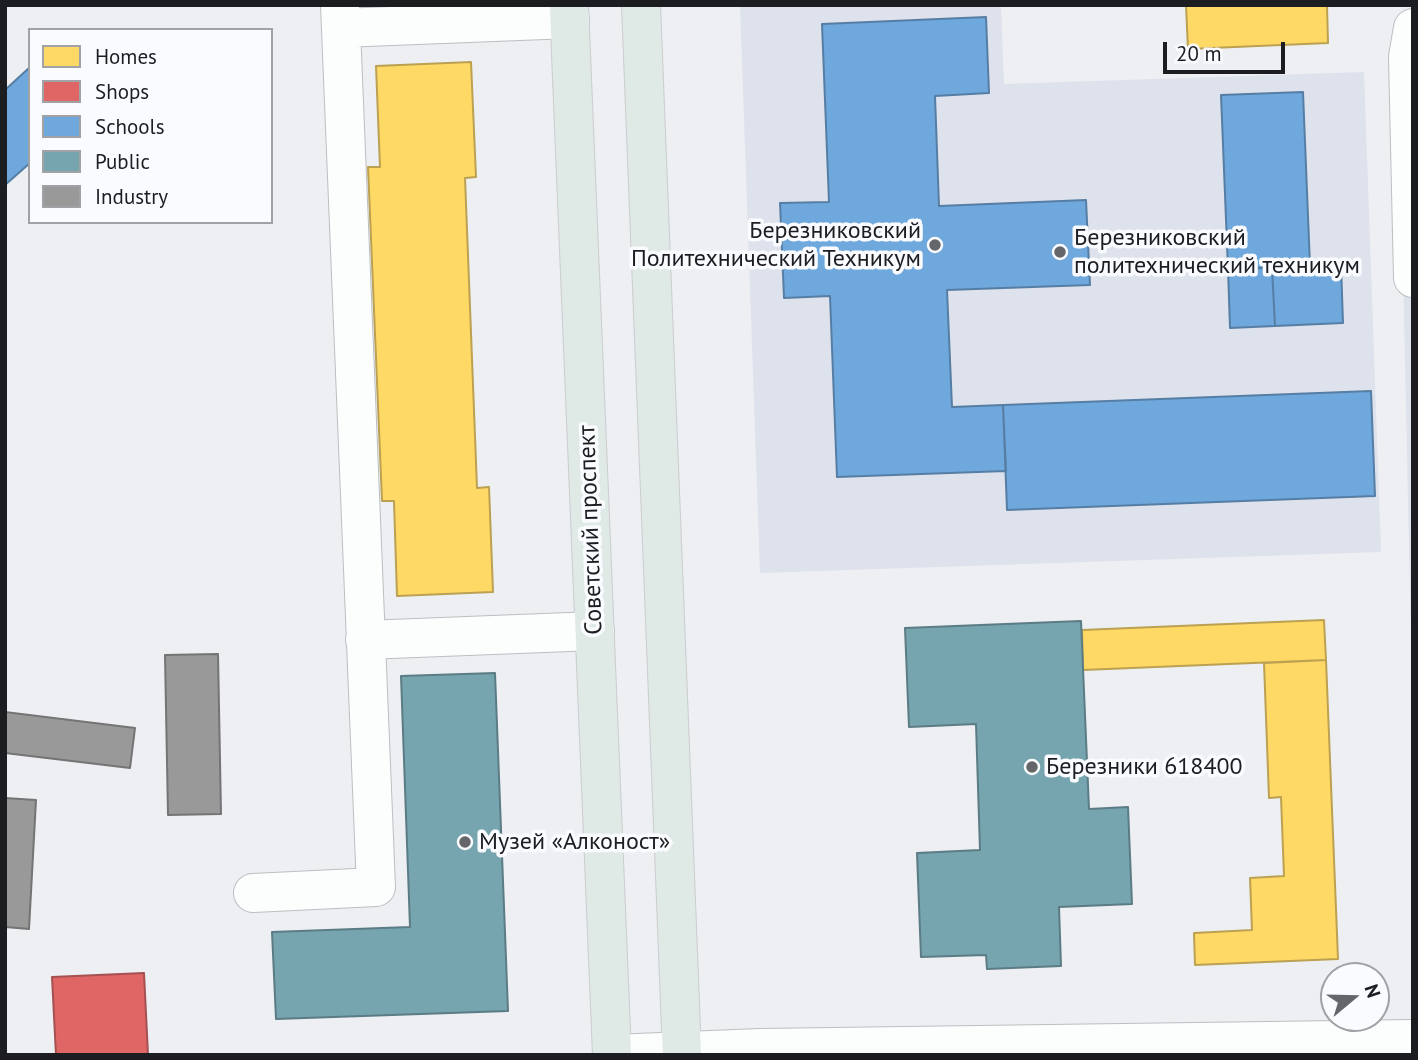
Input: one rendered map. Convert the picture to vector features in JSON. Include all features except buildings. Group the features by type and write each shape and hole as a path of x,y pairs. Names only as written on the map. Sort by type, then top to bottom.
{"main road":[{"path":"640,5 682,1053"},
{"name":"Советский проспект","path":"570,12 612,1054"}],"street":[{"path":"253,893 376,887 340,17 570,12"},
{"path":"1413,29 1408,57 1413,278"},
{"path":"365,640 595,631"},
{"path":"612,1054 760,1048 1413,1039"}],"shaded area":[{"name":"Березниковский политехнический техникум","path":"740,5 1001,5 1004,84 1364,72 1381,552 760,573"},
{"path":"1398,38 1413,38 1413,731"}],"place":[{"name":"Березниковский Политехнический Техникум","path":"935,245"},
{"name":"Березниковский политехнический техникум","path":"1060,252"},
{"name":"Березники 618400","path":"1032,767"},
{"name":"Музей «Алконост»","path":"465,842"}]}
